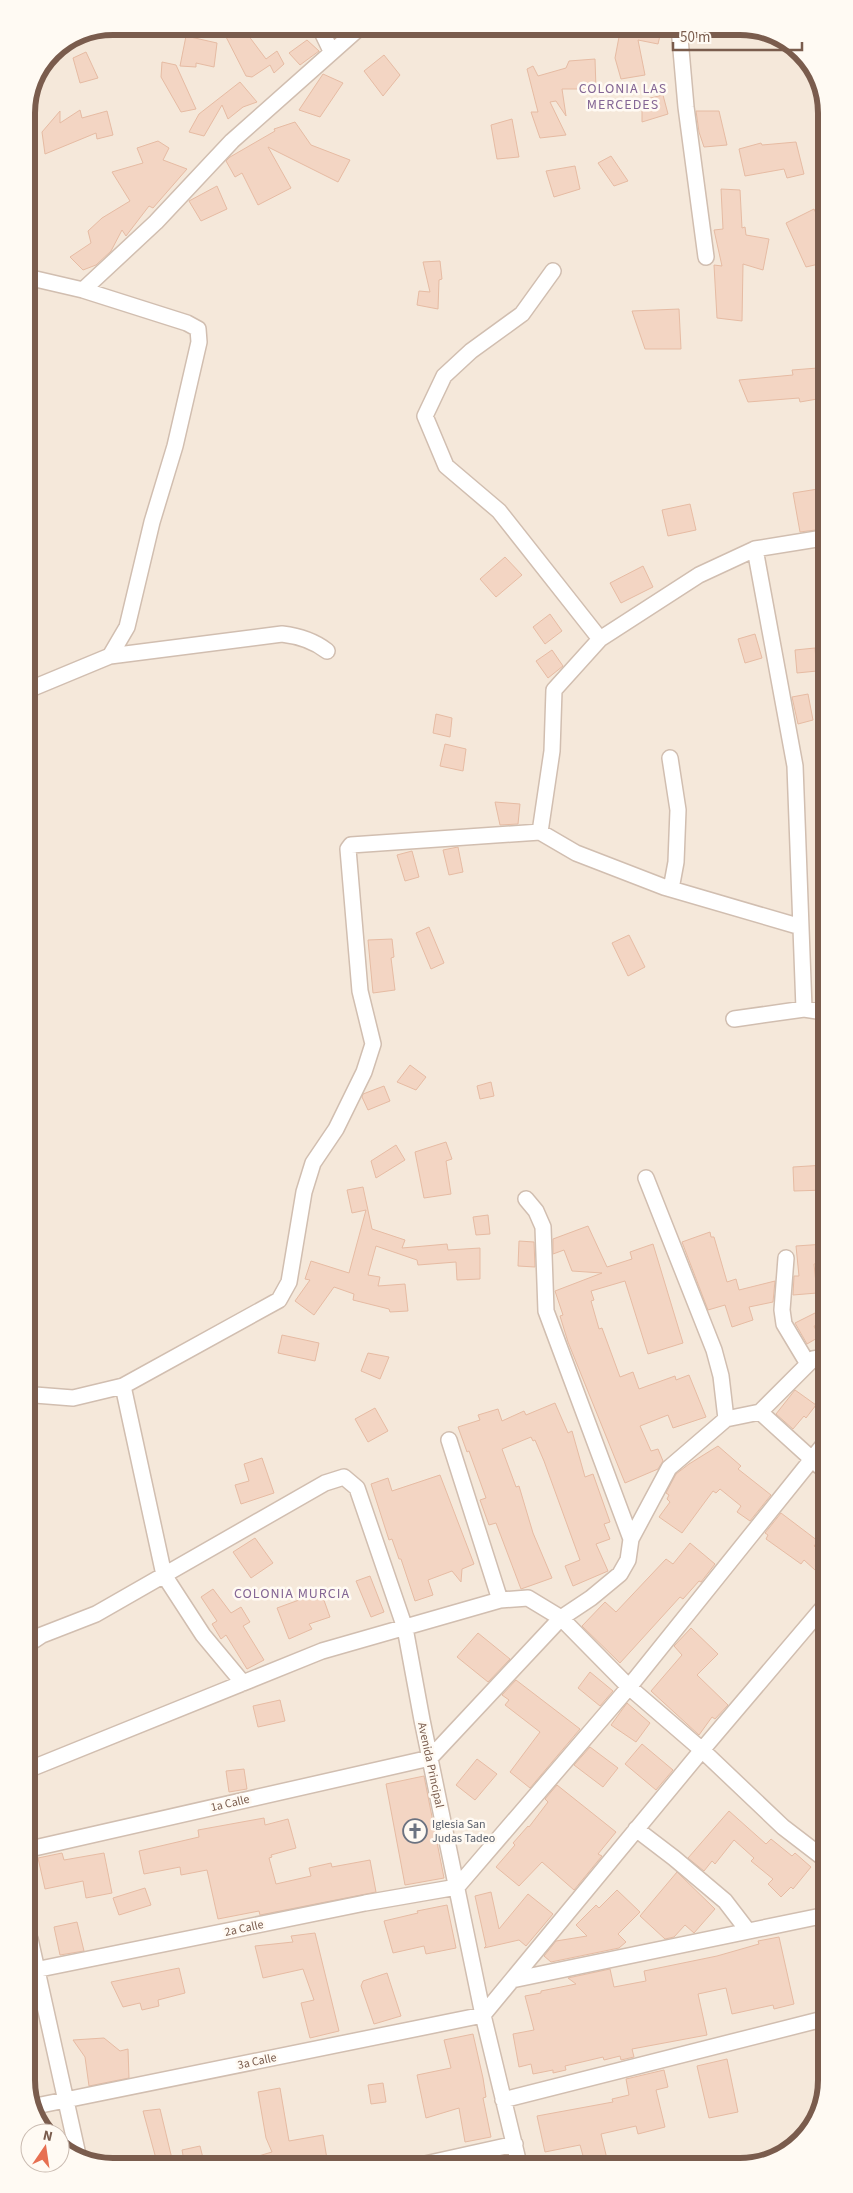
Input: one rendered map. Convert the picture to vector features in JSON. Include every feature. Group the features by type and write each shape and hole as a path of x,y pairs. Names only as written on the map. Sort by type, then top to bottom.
{"street":[{"path":"323,35 331,51"},
{"path":"83,290 156,222 232,140 351,35"},
{"path":"680,35 686,107 706,257"},
{"path":"553,271 522,314 471,351 444,376 425,416 446,466 499,511 600,639"},
{"path":"35,280 83,290 187,322 198,329 199,342 175,446 152,522 126,627 110,656"},
{"path":"540,832 552,751 554,690 600,639 699,574 755,549 818,539"},
{"path":"755,549 795,766 804,1009"},
{"path":"35,687 110,656 282,634 299,636 317,643 327,650"},
{"path":"670,758 678,810 676,862 672,890"},
{"path":"35,1395 73,1398 123,1386 279,1300 289,1282 304,1192 313,1163 340,1121 364,1072 373,1044 360,992 358,949 348,850 351,845 540,832 576,853 672,890 801,927"},
{"path":"734,1019 804,1009 818,1011"},
{"path":"646,1178 714,1350 722,1376 726,1419"},
{"path":"526,1198 536,1211 543,1227 546,1311 631,1539"},
{"path":"786,1258 782,1310 784,1324 808,1364"},
{"path":"430,1758 561,1618 591,1598 620,1574 628,1560 631,1539 669,1468 726,1419 760,1412 813,1358 818,1358"},
{"path":"123,1386 164,1575 203,1635 243,1683"},
{"path":"760,1412 818,1465"},
{"path":"449,1440 500,1600"},
{"path":"457,1887 629,1687 818,1452"},
{"name":"Avenida Principal","path":"164,1575 185,1561 325,1483 344,1477 357,1488 406,1628 430,1758 483,2015 518,2158"},
{"path":"35,1640 42,1635 96,1614 164,1575"},
{"path":"35,1767 322,1651 500,1600 528,1598 561,1618 629,1687 702,1750 783,1827 818,1854"},
{"path":"483,2015 636,1829 818,1613"},
{"name":"1a Calle","path":"35,1848 430,1758"},
{"path":"636,1829 725,1901 748,1931"},
{"name":"2a Calle","path":"35,1971 365,1903 457,1887"},
{"path":"512,1980 818,1916"},
{"path":"35,1975 77,2149"},
{"name":"3a Calle","path":"39,2105 483,2015"},
{"path":"503,2100 818,2020"},
{"path":"452,2158 515,2144"}],"shaded area":[{"path":"113,35 745,35 770,41 787,51 802,66 814,88 818,113 818,2080 814,2105 802,2127 783,2145 765,2154 740,2158 108,2158 74,2148 70,2145 70,2123 49,2123 43,2114 39,2105 35,2080 35,108 38,93 43,79 51,66 62,54 74,45 88,39"}],"building":[{"path":"225,35 248,35 266,59 277,51 284,64 274,73 270,65 252,77 246,76"},
{"path":"607,35 660,35 658,44 638,40 645,75 621,79 615,58 619,37"},
{"path":"186,36 217,43 214,67 196,63 196,67 180,66"},
{"path":"307,40 319,51 300,65 289,53"},
{"path":"86,52 98,78 80,83 73,58"},
{"path":"384,55 400,75 383,96 364,71"},
{"path":"595,59 596,89 562,89 566,116 556,101 550,102 566,135 540,138 531,112 538,112 527,69 533,66 538,76 566,68 569,61"},
{"path":"162,62 176,65 196,109 181,112 161,77"},
{"path":"323,74 343,83 320,117 299,110"},
{"path":"240,82 257,102 243,107 228,119 222,105 204,136 189,132 199,114"},
{"path":"663,95 668,114 642,122 642,100"},
{"path":"80,110 82,118 107,111 113,135 97,139 96,133 45,154 42,132 60,111 60,123"},
{"path":"696,111 719,111 727,145 704,147 699,132"},
{"path":"512,119 519,157 497,159 491,125"},
{"path":"295,122 311,145 350,160 338,182 268,147 291,188 258,205 242,173 235,177 226,161 275,131 274,129"},
{"path":"158,141 169,148 163,160 187,169 153,208 149,206 126,236 122,230 111,251 96,265 83,270 70,257 91,243 88,231 102,218 130,201 112,172 143,163 137,148"},
{"path":"796,142 804,174 787,178 784,169 745,176 739,149 761,143 762,145"},
{"path":"611,156 628,181 614,186 598,163"},
{"path":"575,166 580,189 554,197 546,171"},
{"path":"217,186 227,209 201,221 189,201"},
{"path":"721,189 740,190 742,228 745,227 746,235 769,239 763,270 743,264 742,321 717,318 714,265 722,266 714,230 723,229"},
{"path":"814,209 818,217 818,264 806,267 786,223"},
{"path":"440,261 442,279 439,280 438,309 417,305 419,291 430,292 423,262"},
{"path":"679,309 681,349 645,349 632,311"},
{"path":"818,368 818,399 800,402 799,398 748,402 739,380 793,375 792,370"},
{"path":"818,489 818,530 800,532 793,493"},
{"path":"690,504 696,530 668,536 662,510"},
{"path":"505,557 522,575 496,597 480,579"},
{"path":"643,566 653,587 621,603 610,583"},
{"path":"550,614 562,631 545,644 533,627"},
{"path":"755,634 762,658 745,663 738,639"},
{"path":"815,648 817,671 797,673 795,650"},
{"path":"552,650 563,666 548,678 536,661"},
{"path":"808,694 813,720 798,724 792,697"},
{"path":"436,714 452,718 450,737 433,733"},
{"path":"445,744 466,749 463,771 440,766"},
{"path":"495,802 520,804 518,824 500,825"},
{"path":"458,847 463,872 449,875 443,850"},
{"path":"412,851 419,877 405,881 397,855"},
{"path":"429,927 444,963 431,969 416,933"},
{"path":"629,935 645,967 628,976 612,943"},
{"path":"392,939 394,957 391,958 395,990 373,993 368,940"},
{"path":"410,1065 426,1077 416,1090 397,1082"},
{"path":"491,1082 494,1096 480,1099 477,1086"},
{"path":"384,1086 390,1101 368,1110 362,1097 363,1094"},
{"path":"446,1142 452,1159 446,1161 451,1194 424,1198 415,1152"},
{"path":"396,1145 405,1160 376,1178 371,1161"},
{"path":"818,1165 818,1190 794,1191 793,1167"},
{"path":"363,1187 372,1229 405,1240 402,1248 447,1244 448,1250 480,1248 480,1279 457,1280 456,1262 418,1265 417,1260 376,1246 368,1275 380,1277 378,1286 405,1284 408,1311 390,1312 389,1309 353,1300 354,1294 334,1287 314,1315 295,1301 310,1280 305,1279 311,1261 349,1273 366,1210 352,1213 347,1190"},
{"path":"488,1215 490,1234 476,1235 473,1217"},
{"path":"588,1226 607,1267 632,1259 630,1252 653,1244 683,1343 648,1354 625,1281 591,1291 594,1300 591,1301 599,1329 602,1328 620,1377 633,1372 639,1389 675,1376 676,1380 689,1375 706,1417 673,1428 668,1415 640,1426 651,1451 658,1449 663,1461 658,1469 625,1483 568,1342 560,1316 563,1315 555,1291 602,1273 572,1271 564,1250 553,1254 553,1239"},
{"path":"710,1232 711,1237 714,1237 727,1282 736,1279 739,1290 775,1281 773,1302 749,1307 753,1320 732,1327 725,1305 708,1310 682,1242"},
{"path":"519,1241 534,1242 535,1267 518,1266"},
{"path":"818,1244 818,1264 814,1264 817,1293 793,1295 794,1276 799,1276 796,1246"},
{"path":"818,1312 818,1325 814,1326 818,1338 807,1344 795,1323"},
{"path":"282,1335 319,1343 315,1361 278,1353"},
{"path":"368,1353 389,1357 380,1379 361,1371"},
{"path":"795,1390 816,1405 806,1418 804,1416 793,1429 776,1414"},
{"path":"555,1403 568,1433 572,1431 585,1477 593,1474 610,1522 604,1524 610,1539 596,1544 608,1571 573,1586 565,1566 580,1560 544,1461 535,1440 533,1441 531,1437 502,1449 516,1487 519,1486 533,1533 552,1578 521,1589 496,1523 489,1525 480,1500 486,1498 458,1427 480,1420 478,1415 498,1409 502,1421 524,1411 526,1415"},
{"path":"375,1408 388,1431 368,1442 355,1419"},
{"path":"718,1446 741,1466 738,1469 771,1495 750,1521 737,1512 741,1506 720,1489 716,1493 713,1491 682,1533 659,1517 670,1502 667,1499 669,1495 666,1493 676,1474"},
{"path":"262,1458 274,1493 241,1504 235,1485 249,1481 244,1464"},
{"path":"440,1475 474,1564 462,1569 461,1582 452,1571 428,1580 433,1595 415,1601 401,1559 399,1559 392,1539 389,1540 371,1484 388,1478 392,1491"},
{"path":"781,1513 818,1541 814,1546 818,1549 818,1573 804,1560 801,1564 766,1539 768,1535 765,1533"},
{"path":"255,1538 273,1563 251,1578 233,1552"},
{"path":"690,1543 715,1564 701,1582 699,1581 683,1599 680,1597 620,1663 582,1626 605,1602 616,1612 666,1559 673,1564"},
{"path":"370,1576 384,1612 371,1617 356,1581"},
{"path":"213,1589 231,1613 241,1607 250,1622 243,1626 264,1660 247,1669 226,1635 221,1639 212,1624 217,1621 201,1597"},
{"path":"321,1592 330,1617 309,1624 312,1629 289,1639 277,1608"},
{"path":"691,1628 718,1654 697,1675 728,1705 715,1719 712,1717 699,1735 651,1691 682,1655 674,1646"},
{"path":"478,1633 510,1659 488,1682 457,1657"},
{"path":"590,1672 613,1691 600,1706 578,1688"},
{"path":"516,1680 580,1729 530,1788 510,1772 540,1732 505,1705 509,1700 502,1695"},
{"path":"280,1700 285,1721 258,1727 253,1706"},
{"path":"627,1703 650,1723 636,1742 611,1725"},
{"path":"642,1744 673,1770 656,1790 625,1764"},
{"path":"590,1747 618,1768 603,1787 574,1765"},
{"path":"477,1759 497,1774 475,1800 456,1785"},
{"path":"244,1769 247,1789 229,1792 226,1771"},
{"name":"Iglesia San Judas Tadeo","path":"424,1776 444,1878 405,1885 386,1784"},
{"path":"557,1785 616,1832 598,1854 602,1856 574,1890 542,1862 519,1886 496,1867 515,1845 513,1843 529,1827 548,1802 545,1799"},
{"path":"729,1811 766,1844 771,1839 792,1856 795,1853 811,1867 793,1889 791,1887 781,1897 768,1884 773,1879 751,1861 754,1858 734,1840 715,1864 712,1861 704,1871 688,1858"},
{"path":"264,1818 265,1825 288,1819 296,1848 271,1855 272,1857 269,1858 276,1884 311,1876 309,1868 331,1863 332,1867 370,1860 376,1892 260,1915 259,1911 218,1919 207,1870 181,1875 180,1867 144,1874 139,1851 199,1837 198,1830"},
{"path":"62,1853 64,1860 104,1853 112,1893 86,1898 83,1881 45,1889 38,1858"},
{"path":"677,1872 715,1909 694,1933 685,1925 674,1937 665,1939 640,1916"},
{"path":"145,1888 151,1905 119,1915 113,1898"},
{"path":"617,1890 640,1912 618,1934 626,1942 619,1948 551,1962 544,1956 556,1941 587,1936 576,1925 596,1905 599,1908"},
{"path":"491,1892 499,1929 528,1894 553,1914 526,1946 519,1940 484,1948 486,1946 475,1896"},
{"path":"447,1905 456,1948 426,1954 424,1946 393,1953 384,1921 418,1913 417,1911"},
{"path":"77,1922 84,1951 60,1955 54,1927"},
{"path":"315,1933 339,2031 310,2038 301,2003 314,2000 303,1969 263,1978 255,1946 293,1942 291,1936"},
{"path":"779,1937 794,2004 774,2009 773,2005 732,2014 726,1988 698,1994 707,2035 632,2049 634,2057 621,2060 620,2056 604,2060 603,2057 565,2066 566,2070 553,2073 553,2070 533,2074 531,2064 519,2067 513,2034 534,2030 525,1996 576,1984 568,1978 610,1969 614,1987 646,1981 644,1971 717,1956 759,1944 758,1941"},
{"path":"179,1968 185,1993 158,2000 159,2006 142,2010 140,2003 123,2007 111,1982"},
{"path":"387,1973 401,2016 374,2024 361,1986 363,1981"},
{"path":"473,2034 483,2078 486,2097 483,2098 491,2137 465,2142 459,2108 426,2118 417,2075 451,2068 444,2040"},
{"path":"104,2038 120,2051 128,2049 129,2078 89,2086 85,2057 73,2040"},
{"path":"727,2059 738,2112 709,2118 697,2066"},
{"path":"664,2070 668,2087 656,2090 665,2127 638,2134 636,2126 601,2134 607,2158 584,2158 580,2145 545,2152 537,2116 613,2102 612,2099 629,2095 626,2079"},
{"path":"383,2083 386,2102 371,2104 368,2085"},
{"path":"280,2088 289,2141 323,2135 327,2158 252,2158 272,2152 266,2138 258,2092"},
{"path":"160,2109 172,2158 156,2158 143,2111"},
{"path":"200,2146 203,2158 184,2158 182,2150"}],"place":[{"name":"Iglesia San Judas Tadeo","path":"415,1831"}],"district":[{"name":"COLONIA LAS MERCEDES","path":"623,96"},
{"name":"COLONIA MURCIA","path":"292,1593"}]}
